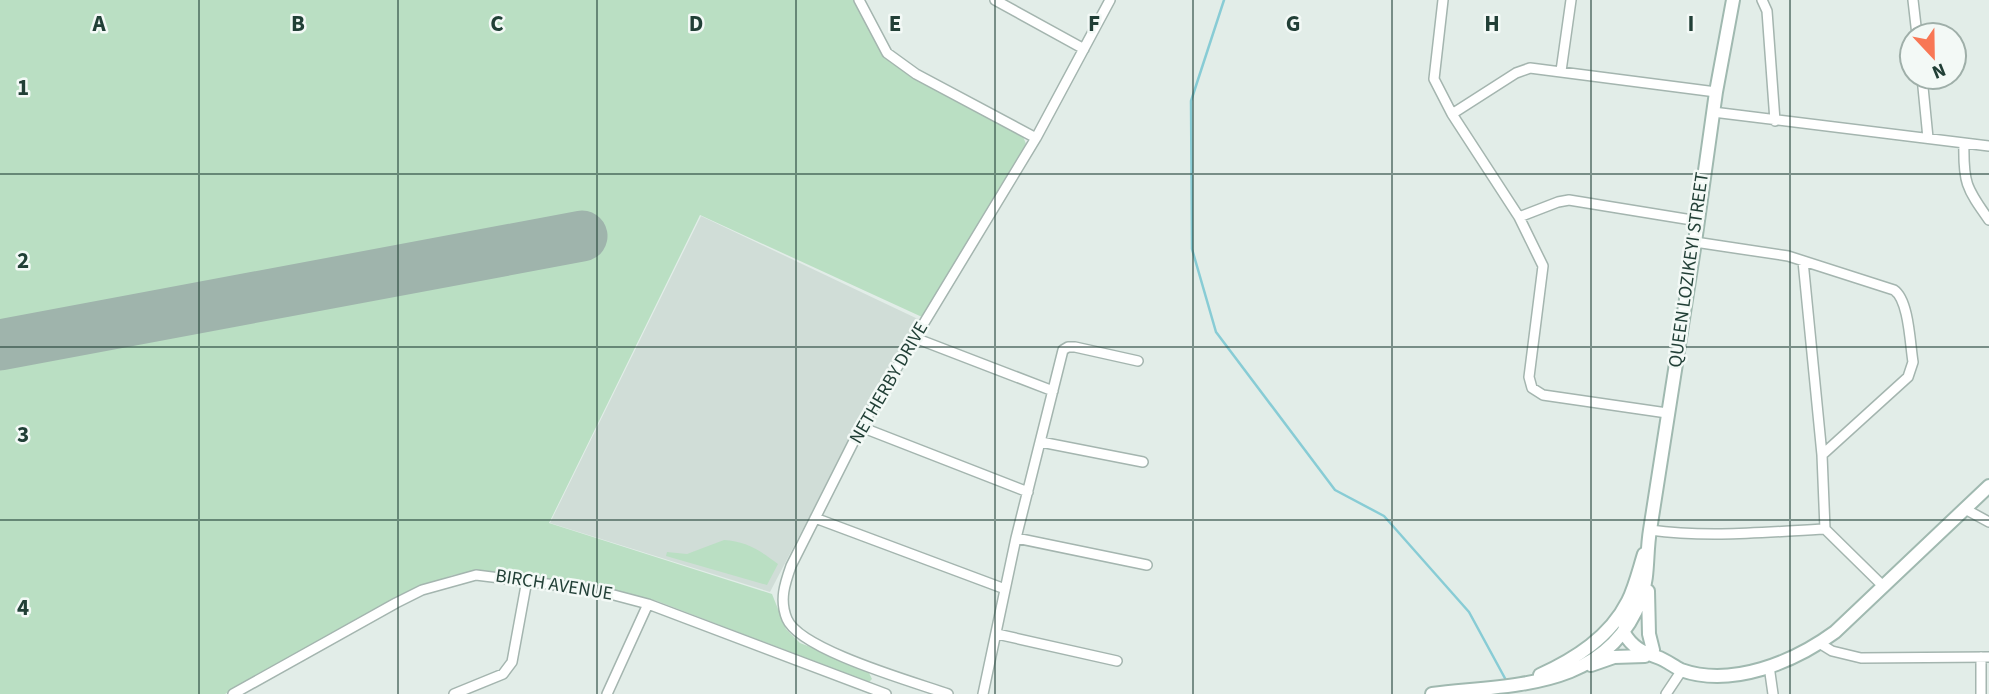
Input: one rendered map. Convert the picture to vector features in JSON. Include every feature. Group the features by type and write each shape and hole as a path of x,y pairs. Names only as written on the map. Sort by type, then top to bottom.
{"main road":[{"name":"QUEEN LOZIKEYI STREET","path":"1432,694 1546,680 1579,670 1624,632 1642,597 1648,574 1649,535 1667,413 1716,92 1733,0"},
{"path":"1628,602 1624,632 1632,645 1682,670 1732,674 1769,666 1819,643 1851,618 1989,486"},
{"name":"QUEEN LOZIKEYI STREET","path":"1524,683 1563,665 1609,629 1628,602 1649,535"},
{"path":"1648,574 1647,611 1653,654"},
{"path":"1596,640 1624,632"},
{"path":"1579,670 1614,657 1653,654"}],"street":[{"path":"859,0 887,53 916,74 1036,138"},
{"path":"995,0 1084,48"},
{"name":"NETHERBY DRIVE","path":"948,694 809,641 796,632 787,619 783,602 785,585 791,566 861,427 1036,138 1111,0"},
{"path":"1443,0 1433,79 1452,114 1519,217 1543,266 1529,377 1532,388 1543,395 1667,413"},
{"path":"1561,71 1571,0"},
{"path":"1762,0 1767,11 1775,121"},
{"path":"1913,0 1915,21"},
{"path":"1452,114 1530,68 1716,92"},
{"path":"1923,91 1928,138"},
{"path":"1713,112 1989,146"},
{"path":"1964,143 1964,179 1989,220"},
{"path":"1519,217 1569,200 1698,221"},
{"path":"1695,242 1773,253 1894,290 1899,294 1904,304 1912,370 1908,377 1822,455"},
{"path":"1803,261 1822,455 1825,529 1884,587"},
{"path":"915,338 1053,391"},
{"path":"983,694 1016,538 1065,347 1138,361"},
{"path":"861,427 1028,492"},
{"path":"1041,442 1143,462"},
{"path":"1965,509 1989,522"},
{"path":"815,518 1005,589"},
{"path":"1649,535 1715,535 1825,529"},
{"path":"1016,538 1147,565"},
{"name":"BIRCH AVENUE","path":"233,694 422,590 477,575 595,590 648,604 874,692 886,694"},
{"path":"454,694 507,671 514,657 527,580"},
{"path":"607,694 648,604"},
{"path":"997,634 1117,661"},
{"path":"1819,643 1832,651 1861,658 1985,657 1981,694"},
{"path":"1769,666 1773,694"},
{"path":"1666,694 1682,670"},
{"path":"874,692 883,671"}],"shaded area":[{"path":"701,216 920,320 857,425 770,592 550,523"}],"green space":[{"path":"0,0 855,0 886,55 1022,134 1026,144 922,317 700,215 549,523 772,594 786,629 800,643 862,667 872,679 869,682 657,601 605,587 486,571 453,575 403,594 225,694 0,694"},
{"path":"724,540 753,548 778,564 767,585 666,556 667,552 687,554"}],"waterway":[{"path":"1224,0 1191,101 1192,249 1216,332 1335,490 1384,516 1469,612 1507,682"}],"runway":[{"path":"0,345 582,236"}]}
